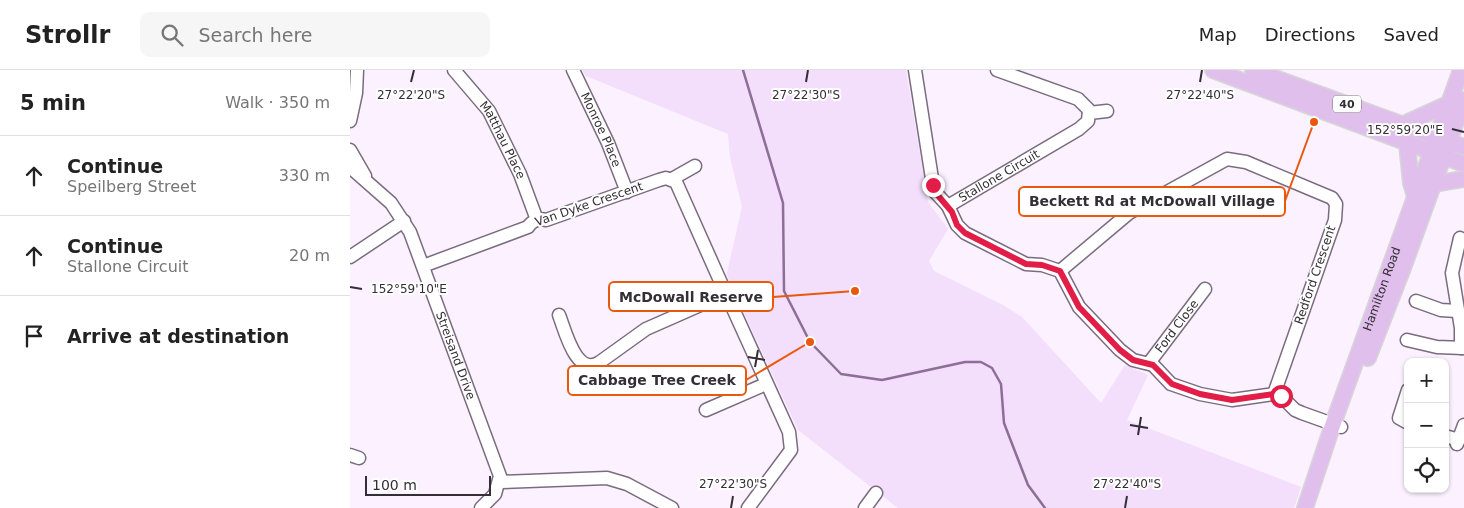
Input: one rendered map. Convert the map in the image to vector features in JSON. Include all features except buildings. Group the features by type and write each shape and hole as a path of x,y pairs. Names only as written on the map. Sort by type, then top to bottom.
{"main road":[{"name":"40","path":"1212,70 1464,164"},
{"name":"40","path":"1253,70 1464,146"},
{"name":"Hamilton Road","path":"1309,508 1415,196 1437,154 1442,139 1448,104 1461,70"},
{"name":"Hamilton Road","path":"1442,139 1464,100"},
{"path":"1404,124 1448,104"},
{"path":"1407,144 1411,183 1415,196"},
{"name":"Hamilton Road","path":"1305,508 1403,268 1433,184 1437,154"},
{"path":"1433,184 1464,179"}],"street":[{"path":"350,76 352,70"},
{"path":"350,121 356,93 357,70"},
{"name":"Matthau Place","path":"454,70 489,111 520,174 537,220"},
{"name":"Monroe Place","path":"572,70 608,143 626,192"},
{"name":"Stallone Circuit","path":"915,70 933,185 935,192 948,206 1079,129 1088,121 1089,113"},
{"path":"996,70 1078,100 1085,104 1089,113 1107,112"},
{"name":"Streisand Drive","path":"350,150 370,183"},
{"name":"Redford Crescent","path":"1060,271 1129,213 1228,159 1246,162 1332,198 1336,204 1335,220 1274,394"},
{"name":"Van Dyke Crescent","path":"422,266 528,227 531,222 546,220 659,180 672,179 695,166"},
{"name":"Streisand Drive","path":"350,167 392,204 404,220 493,455 500,482"},
{"path":"672,179 680,190 722,285 721,296"},
{"path":"948,206 957,225 965,233 1026,264 1049,267 1060,271 1079,307 1120,350 1133,360 1149,363 1167,381 1200,394 1232,400 1274,394 1281,396 1295,410 1337,426"},
{"path":"350,257 404,220"},
{"path":"1407,340 1437,347 1463,348 1452,272 1460,238"},
{"name":"Ford Close","path":"1149,363 1205,289"},
{"path":"559,315 579,361 591,366 600,362 646,329 721,296"},
{"path":"721,296 730,302 789,432 791,450 748,508"},
{"path":"1416,300 1441,310 1457,311"},
{"path":"706,410 766,384"},
{"path":"1404,402 1399,418 1404,421"},
{"path":"1449,438 1458,442 1464,424"},
{"path":"480,508 495,494 500,482 607,478 627,484 672,508"},
{"path":"866,508 876,493"}],"shaded area":[{"path":"582,70 906,70 928,202 948,229 929,261 934,271 1003,305 1022,317 1101,403 1125,365 1148,375 1127,420 1301,487 1294,508 898,508 798,430 728,278 727,273 742,207 730,157 728,134 586,76"}],"waterway":[{"path":"743,70 783,203 784,291 810,342 841,374 882,380 965,362 981,362 992,368 1001,384 1004,423 1028,485 1045,508"}],"place":[{"name":"Beckett Rd at McDowall Village","path":"1314,122"},
{"name":"McDowall Reserve","path":"855,291"},
{"name":"Cabbage Tree Creek","path":"810,342"}],"route":[{"path":"933,185 935,192 945,201 952,212 957,225 965,233 1026,264 1042,265 1060,271 1064,276 1072,298 1120,350 1133,360 1153,365 1167,381 1200,394 1232,400 1247,400 1274,394 1281,396"}]}
